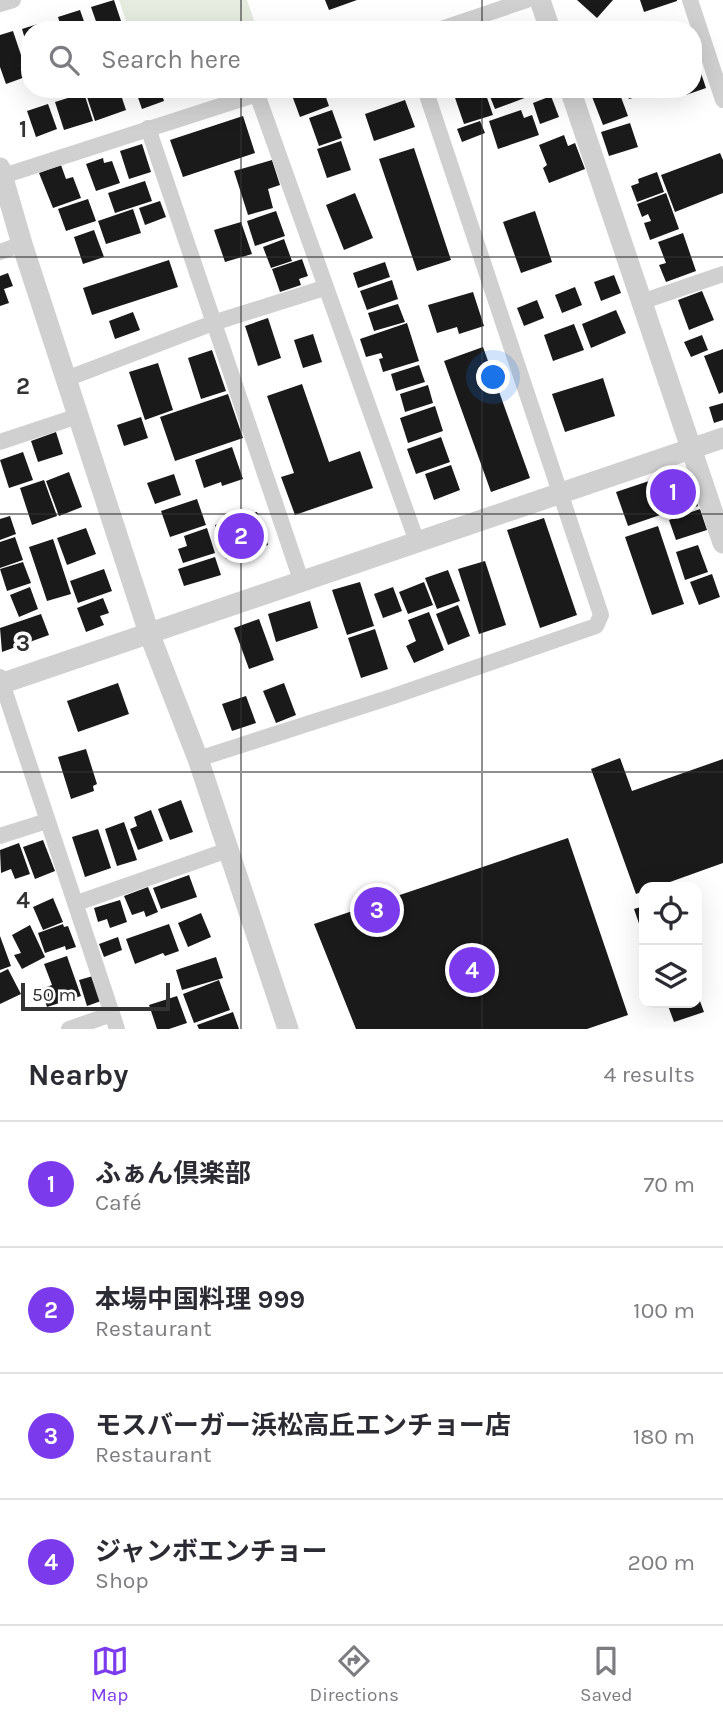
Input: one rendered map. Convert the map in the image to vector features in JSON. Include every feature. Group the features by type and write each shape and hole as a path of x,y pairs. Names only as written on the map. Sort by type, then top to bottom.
{"street":[{"path":"0,4 13,0"},
{"path":"465,21 527,0"},
{"path":"540,0 547,21"},
{"path":"690,0 697,21"},
{"path":"702,36 723,100"},
{"path":"244,98 1,172 149,633 198,759 288,1029"},
{"path":"258,98 324,288 417,542"},
{"path":"198,759 492,663 596,626 601,615 428,98"},
{"path":"573,98 723,543"},
{"path":"148,128 302,583"},
{"path":"0,252 22,244"},
{"path":"641,302 723,274"},
{"path":"66,379 214,323 324,288"},
{"path":"0,442 78,416"},
{"path":"69,1029 114,1022 1,681 302,583 723,438"},
{"path":"0,836 47,821"},
{"path":"76,903 228,850"}],"shaded area":[{"path":"119,0 247,0 254,21 126,21"}],"building":[{"path":"114,0 121,21 96,21 91,7"},
{"path":"325,0 357,0 329,10"},
{"path":"577,0 613,0 597,18"},
{"path":"640,0 677,0 677,1 644,12"},
{"path":"80,10 84,21 59,21 58,17"},
{"path":"13,31 21,55 21,79 6,84 0,67 0,35"},
{"path":"68,98 86,98 93,121 64,130 55,102"},
{"path":"87,98 122,98 126,110 95,121"},
{"path":"138,98 163,98 164,101 142,109"},
{"path":"293,98 326,98 329,106 300,117"},
{"path":"455,98 487,98 493,115 464,124"},
{"path":"491,98 525,98 495,109"},
{"path":"552,98 559,117 540,124 533,103"},
{"path":"592,98 621,98 628,116 603,125"},
{"path":"405,100 415,127 374,141 365,114"},
{"path":"48,104 57,129 36,137 27,111"},
{"path":"332,110 342,138 319,146 309,118"},
{"path":"521,110 524,118 532,115 539,135 498,149 489,121"},
{"path":"243,116 255,153 183,177 170,140"},
{"path":"480,121 485,133 462,142 457,129"},
{"path":"630,123 638,147 609,156 601,132"},
{"path":"564,135 568,146 575,143 585,169 549,183 543,168 547,165 539,145"},
{"path":"341,141 351,170 327,178 317,149"},
{"path":"142,144 151,172 129,179 120,151"},
{"path":"414,148 451,260 417,271 379,159"},
{"path":"720,153 723,160 723,193 675,212 661,175"},
{"path":"103,158 104,163 112,161 120,183 96,191 86,164"},
{"path":"272,160 280,185 268,189 273,208 248,215 234,171"},
{"path":"61,165 66,179 73,177 81,198 53,208 39,173"},
{"path":"657,172 664,192 637,202 631,186 639,183 638,179"},
{"path":"145,181 152,201 115,213 108,193"},
{"path":"355,193 373,238 344,250 326,205"},
{"path":"666,193 679,229 650,240 644,223 651,221 648,214 642,217 637,204"},
{"path":"88,199 96,221 66,231 58,209"},
{"path":"160,201 166,217 145,225 139,208"},
{"path":"133,209 141,233 106,244 98,221"},
{"path":"276,211 285,236 255,246 247,221"},
{"path":"535,211 552,262 521,273 503,222"},
{"path":"241,222 252,254 225,262 214,230"},
{"path":"94,230 104,257 83,264 74,237"},
{"path":"683,233 696,271 666,282 659,265 666,263 658,242"},
{"path":"284,239 292,261 271,268 263,247"},
{"path":"302,259 308,276 299,279 301,285 280,292 272,269"},
{"path":"169,260 178,287 92,315 83,288"},
{"path":"385,262 390,277 358,288 353,273"},
{"path":"8,273 13,286 4,289 9,303 0,306 0,276"},
{"path":"614,275 621,293 601,301 594,282"},
{"path":"392,280 398,299 367,310 360,291"},
{"path":"575,287 582,305 562,313 555,295"},
{"path":"702,291 714,320 689,330 678,300"},
{"path":"473,292 484,326 459,334 457,327 437,333 428,305"},
{"path":"537,300 544,318 524,326 517,308"},
{"path":"398,304 405,322 374,331 368,313"},
{"path":"616,310 626,333 591,348 582,324"},
{"path":"133,312 140,330 115,339 109,321"},
{"path":"268,318 281,358 258,366 245,326"},
{"path":"407,323 419,361 383,372 379,359 383,358 381,353 366,357 360,339"},
{"path":"574,324 584,350 553,361 544,335"},
{"path":"313,334 322,362 303,368 294,340"},
{"path":"702,335 708,350 691,357 684,342"},
{"path":"483,347 530,478 491,492 444,361"},
{"path":"723,349 723,392 719,394 704,356"},
{"path":"212,350 226,391 201,399 188,358"},
{"path":"158,363 173,410 145,420 129,372"},
{"path":"419,365 425,382 396,391 391,374"},
{"path":"603,378 615,416 565,432 552,394"},
{"path":"302,384 329,462 360,451 373,488 295,515 281,477 294,473 267,396"},
{"path":"428,385 433,403 405,412 400,394"},
{"path":"228,394 243,438 175,461 160,417"},
{"path":"723,403 723,420 714,423 709,407"},
{"path":"435,406 443,431 408,443 400,418"},
{"path":"141,417 148,438 124,446 117,425"},
{"path":"56,432 63,454 38,462 31,441"},
{"path":"441,437 450,462 416,474 407,449"},
{"path":"232,447 243,479 204,488 195,460"},
{"path":"23,452 33,480 9,488 0,460"},
{"path":"451,465 460,490 434,500 425,474"},
{"path":"69,472 82,507 59,516 46,481"},
{"path":"174,474 181,495 155,504 147,483"},
{"path":"674,474 681,495 693,490 698,506 672,515 659,479"},
{"path":"44,480 57,516 32,525 20,488"},
{"path":"652,480 663,514 628,526 616,492"},
{"path":"197,499 206,525 170,537 161,511"},
{"path":"700,509 707,530 676,540 669,520"},
{"path":"257,512 268,545 226,559 215,525"},
{"path":"10,516 16,534 0,540 0,519"},
{"path":"544,518 577,615 540,628 507,530"},
{"path":"658,526 684,604 652,615 625,537"},
{"path":"86,528 96,554 67,565 57,538"},
{"path":"207,528 215,553 183,563 178,549 187,546 184,536"},
{"path":"15,537 23,560 0,568 0,542"},
{"path":"53,539 71,594 47,601 29,547"},
{"path":"698,545 708,572 685,580 676,552"},
{"path":"215,557 221,575 184,586 178,569"},
{"path":"485,561 506,625 479,634 458,569"},
{"path":"23,562 31,583 7,591 0,569"},
{"path":"104,569 112,591 78,603 70,581"},
{"path":"448,570 460,601 437,609 425,578"},
{"path":"712,574 720,597 699,605 690,582"},
{"path":"360,582 374,626 347,635 332,590"},
{"path":"424,582 433,605 408,614 399,592"},
{"path":"30,587 38,609 19,617 10,595"},
{"path":"393,587 402,611 383,618 374,594"},
{"path":"103,598 109,613 100,616 104,625 86,632 77,608"},
{"path":"310,601 318,628 276,642 268,614"},
{"path":"458,605 470,636 448,645 436,614"},
{"path":"429,612 444,650 414,663 406,646 416,641 408,620"},
{"path":"41,614 49,635 2,652 0,628"},
{"path":"259,619 274,660 249,669 234,628"},
{"path":"375,629 388,669 361,678 348,638"},
{"path":"118,683 129,714 78,732 67,701"},
{"path":"284,683 296,715 276,723 263,691"},
{"path":"246,696 256,723 232,731 222,704"},
{"path":"86,749 97,784 93,786 94,791 71,799 58,757"},
{"path":"620,758 632,791 723,759 723,863 670,882 639,882 639,893 636,894 591,769"},
{"path":"181,800 193,832 170,840 158,809"},
{"path":"151,810 163,841 138,850 130,829 137,826 134,817"},
{"path":"124,822 137,860 117,866 105,829"},
{"path":"98,829 111,868 85,877 72,837"},
{"path":"568,838 628,1015 587,1029 356,1029 314,924"},
{"path":"43,840 55,871 35,879 23,847"},
{"path":"19,843 30,874 15,879 11,869 1,873 0,850"},
{"path":"189,875 197,897 161,909 153,888"},
{"path":"148,887 158,912 146,917 144,911 132,915 124,896"},
{"path":"53,898 63,922 43,930 33,907"},
{"path":"120,900 127,922 110,928 107,919 98,922 94,908"},
{"path":"639,908 639,924 634,909"},
{"path":"201,913 211,937 188,947 178,923"},
{"path":"63,924 64,927 68,926 76,947 66,950 65,946 45,953 38,933"},
{"path":"169,924 179,951 165,956 163,953 135,964 126,939"},
{"path":"30,925 45,957 22,969 14,955 21,953 12,935"},
{"path":"0,936 11,966 0,970"},
{"path":"118,937 122,950 104,957 99,944"},
{"path":"67,956 81,996 47,1007 41,989 52,985 44,964"},
{"path":"216,957 223,978 182,990 176,970"},
{"path":"8,969 21,994 0,1004 0,973"},
{"path":"93,976 101,1001 87,1006 79,980"},
{"path":"219,980 230,1010 194,1023 183,994"},
{"path":"177,996 187,1023 169,1029 157,1029 149,1005"},
{"path":"702,1007 704,1012 674,1022 669,1008"},
{"path":"233,1012 239,1029 199,1029 197,1025"}],"place":[{"name":"ふぁん倶楽部","path":"673,492"},
{"name":"本場中国料理 999","path":"241,536"},
{"name":"モスバーガー浜松高丘エンチョー店","path":"377,910"},
{"name":"ジャンボエンチョー","path":"472,970"}]}
